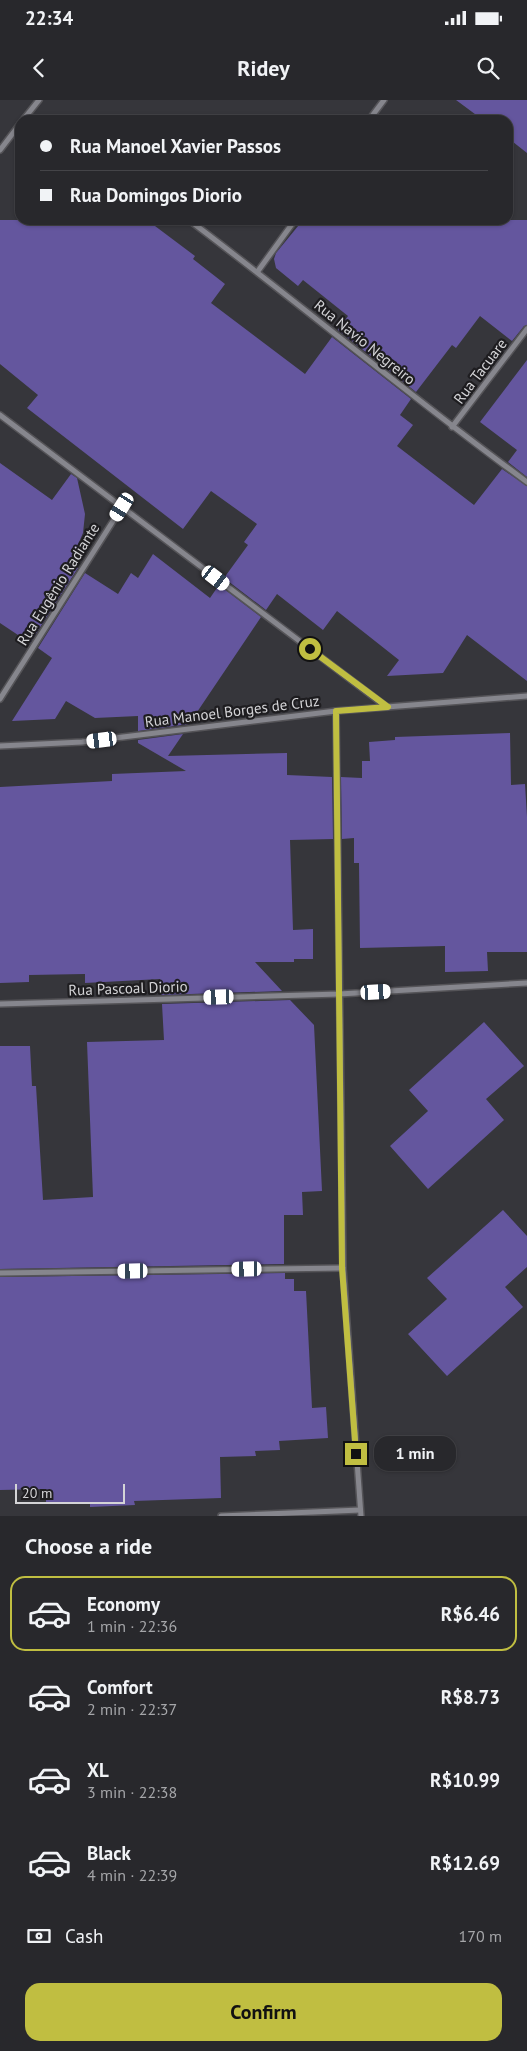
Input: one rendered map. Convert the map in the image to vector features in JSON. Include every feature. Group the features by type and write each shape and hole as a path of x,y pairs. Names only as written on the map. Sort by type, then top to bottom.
{"street":[{"path":"27,115 39,100"},
{"path":"373,115 384,100"},
{"path":"0,150 15,130"},
{"name":"Rua Navio Negreiro","path":"196,225 258,271 452,427 527,482"},
{"path":"258,271 292,225"},
{"name":"Rua Tacuare","path":"452,427 527,329"},
{"path":"0,415 388,707"},
{"name":"Rua Eugênio Radiante","path":"0,699 122,507"},
{"name":"Rua Manoel Borges de Cruz","path":"0,746 82,742 336,711 527,696"},
{"path":"221,1516 361,1513 342,1268 336,711"},
{"name":"Rua Pascoal Diorio","path":"0,1004 339,994 527,983"},
{"path":"0,1273 342,1268"}],"building":[{"path":"456,100 527,100 527,153 513,142 513,115 476,115"},
{"path":"0,220 15,220 15,225 154,225 195,256 193,259 225,284 211,303 305,374 332,337 411,399 400,415 413,425 397,446 474,505 502,469 527,486 527,681 467,635 443,673 387,676 399,660 337,611 323,630 277,594 266,610 224,578 248,545 244,542 257,524 211,491 183,529 27,408 38,395 0,364"},
{"path":"513,220 527,220 527,325 524,326 512,341 480,316 456,348 452,345 416,392 338,330 348,316 303,280 298,286 276,268 274,259 276,253 299,225 513,225"},
{"path":"527,360 527,477 508,462 517,450 480,422"},
{"path":"0,463 52,500 71,474 77,478 85,514 83,533 70,563 78,568 30,643 0,623"},
{"path":"153,554 210,598 219,585 261,617 189,724 138,731 138,716 95,718 66,701 55,719 12,721 52,658 38,648 85,573 118,594 131,573 138,578"},
{"path":"510,733 511,785 525,784 527,817 527,952 487,952 488,971 445,972 445,946 360,948 359,863 354,863 354,838 342,839 341,777 362,778 362,761 370,761 369,742 395,740 395,737"},
{"path":"183,734 168,756 287,753 287,775 332,777 333,839 290,840 293,930 313,929 313,959 294,959 294,962 255,962 282,991 161,995 160,979 85,983 85,974 29,975 29,982 0,983 0,787 112,781 112,774 186,771 138,743 138,740"},
{"path":"290,1000 314,1025 322,1191 302,1192 303,1215 284,1215 284,1264 0,1269 0,1046 30,1046 32,1086 36,1086 43,1200 93,1197 87,1042 164,1040 162,1004"},
{"path":"484,1022 524,1066 486,1099 504,1120 428,1189 390,1146 428,1111 409,1090"},
{"path":"503,1210 527,1236 527,1267 505,1287 523,1307 447,1376 408,1334 447,1299 427,1278"},
{"path":"285,1273 285,1279 294,1279 294,1291 306,1291 312,1408 326,1407 328,1438 279,1441 280,1450 255,1451 256,1456 220,1457 221,1498 134,1501 135,1505 90,1507 90,1503 46,1504 46,1489 0,1490 0,1277"}],"route":[{"path":"310,649 388,707 336,711 342,1268 356,1454"}]}
